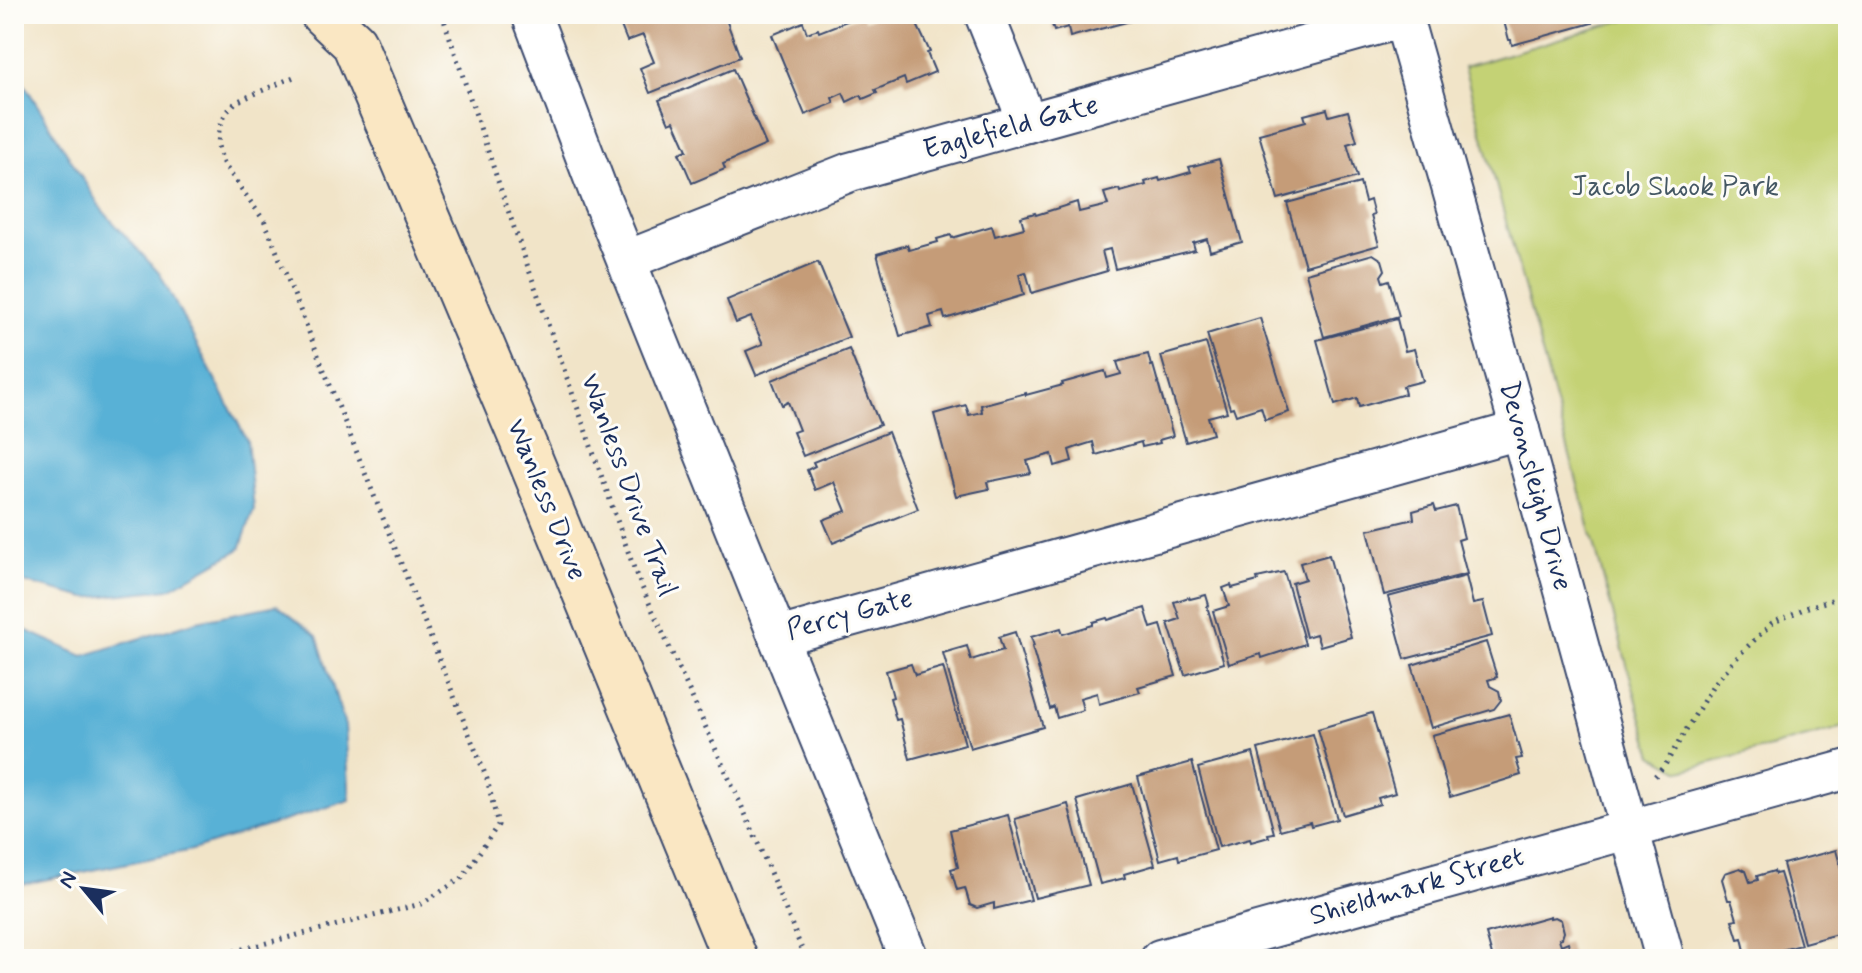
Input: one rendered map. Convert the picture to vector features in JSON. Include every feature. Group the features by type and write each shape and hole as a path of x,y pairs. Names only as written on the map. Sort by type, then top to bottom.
{"main road":[{"name":"Wanless Drive","path":"346,24 735,959"}],"street":[{"name":"Percy Gate","path":"531,14 599,193 778,637 1520,430"},
{"path":"984,14 1028,123"},
{"name":"Eaglefield Gate","path":"627,260 850,172 1403,16"},
{"name":"Devonsleigh Drive","path":"1403,16 1665,959"},
{"path":"778,637 909,959"},
{"name":"Shieldmark Street","path":"1160,959 1848,769"}],"path":[{"name":"Wanless Drive Trail","path":"442,14 636,574 752,829 806,959"},
{"path":"203,959 421,904 462,878 498,825 487,779 265,222 223,163 218,146 219,130 225,114 236,102 296,76"},
{"path":"1653,779 1713,685 1772,623 1808,607 1848,595"}],"green space":[{"name":"Jacob Shook Park","path":"1644,14 1848,14 1848,726 1681,771 1653,755 1464,67"}],"water":[{"path":"14,52 20,77 102,210 160,274 247,440 254,509 240,549 169,589 86,598 14,577"},
{"path":"277,605 317,636 345,726 350,800 192,850 14,886 14,625 83,656 197,621"}],"building":[{"path":"724,14 740,57 650,93 640,68 654,62 643,35 627,41 617,16"},
{"path":"876,14 912,14 930,52 927,53 935,72 906,84 904,78 875,90 877,93 863,99 861,95 847,102 843,93 832,98 834,103 805,115 772,35 803,22 807,33 818,29 819,32 862,15 864,21"},
{"path":"1049,14 1132,14 1134,20 1070,37 1068,27 1054,31"},
{"path":"1502,14 1589,14 1592,23 1512,45"},
{"path":"733,69 766,145 723,164 725,169 692,183 679,153 687,150 674,121 669,123 659,100"},
{"path":"1327,109 1329,116 1348,111 1357,141 1347,144 1357,177 1278,199 1259,134 1306,121 1304,115"},
{"path":"1219,159 1242,242 1210,251 1207,239 1193,243 1195,250 1115,269 1110,249 1102,251 1107,271 1032,293 1026,272 1019,274 1024,295 945,319 943,312 929,316 932,327 900,336 877,254 907,245 909,250 938,242 937,239 951,235 952,238 992,226 995,236 1024,228 1021,217 1077,202 1079,212 1108,205 1104,193 1119,189 1120,192 1159,178 1160,181 1191,172 1189,167"},
{"path":"1360,183 1365,202 1370,200 1379,245 1305,266 1287,203"},
{"path":"1373,254 1382,260 1385,270 1381,276 1383,282 1389,280 1399,316 1324,337 1306,273"},
{"path":"818,262 849,337 756,375 746,351 763,344 751,317 736,323 727,300"},
{"path":"1260,318 1289,412 1265,420 1261,407 1236,415 1233,407 1230,408 1207,334"},
{"path":"1397,319 1405,351 1414,349 1423,381 1403,386 1405,394 1359,407 1357,398 1335,405 1317,340"},
{"path":"1206,343 1227,412 1208,417 1213,434 1186,442 1161,356"},
{"path":"849,349 880,425 803,456 793,432 799,430 788,402 782,405 772,380"},
{"path":"1148,354 1173,436 1159,440 1160,443 1142,447 1141,442 1096,455 1093,442 1069,450 1072,461 1055,466 1052,454 1027,461 1031,473 987,482 989,489 956,496 934,414 966,405 969,415 982,412 981,405 1105,371 1107,378 1121,374 1117,362"},
{"path":"888,432 918,509 833,543 823,520 846,511 834,482 815,490 807,470 815,466 813,462"},
{"path":"1434,505 1436,511 1456,506 1464,538 1458,540 1467,574 1384,595 1368,530 1414,519 1413,511"},
{"path":"1329,555 1351,637 1320,646 1316,634 1306,637 1292,583 1305,579 1300,563"},
{"path":"1284,572 1305,644 1262,658 1261,654 1229,664 1213,611 1229,606 1223,588"},
{"path":"1466,576 1473,604 1483,602 1492,636 1405,659 1388,597"},
{"path":"1206,595 1224,663 1185,675 1168,623 1180,619 1174,602"},
{"path":"1145,608 1151,628 1161,625 1176,676 1138,687 1140,692 1099,704 1097,693 1080,698 1083,710 1057,718 1054,707 1050,709 1031,637 1061,628 1063,634"},
{"path":"1015,632 1043,727 970,748 943,653 967,646 971,660 1003,650 999,637"},
{"path":"1486,642 1497,677 1488,680 1490,686 1499,691 1501,700 1494,709 1431,728 1412,665"},
{"path":"911,664 915,675 943,667 965,744 910,759 900,719 896,720 890,698 893,697 886,671"},
{"path":"1372,713 1395,793 1378,798 1380,804 1343,815 1318,729"},
{"path":"1509,714 1522,758 1516,759 1521,775 1450,797 1432,735"},
{"path":"1313,734 1337,819 1280,830 1258,749"},
{"path":"1253,753 1274,833 1251,842 1250,839 1219,847 1198,768"},
{"path":"1192,762 1216,850 1179,860 1178,855 1160,860 1138,777"},
{"path":"1132,784 1155,865 1124,874 1125,878 1100,884 1077,800"},
{"path":"1068,804 1089,885 1035,898 1015,819"},
{"path":"1008,815 1031,900 994,909 994,903 977,908 970,905 965,888 957,890 951,869 958,867 950,830"},
{"path":"1836,850 1848,894 1848,931 1804,943 1783,864"},
{"path":"1740,868 1746,871 1750,882 1758,880 1757,876 1774,871 1775,874 1780,873 1801,945 1747,959 1742,938 1738,939 1732,920 1737,919 1722,879 1725,873"},
{"path":"1550,916 1561,920 1564,932 1559,939 1561,945 1568,942 1573,959 1493,959 1486,934"}]}
